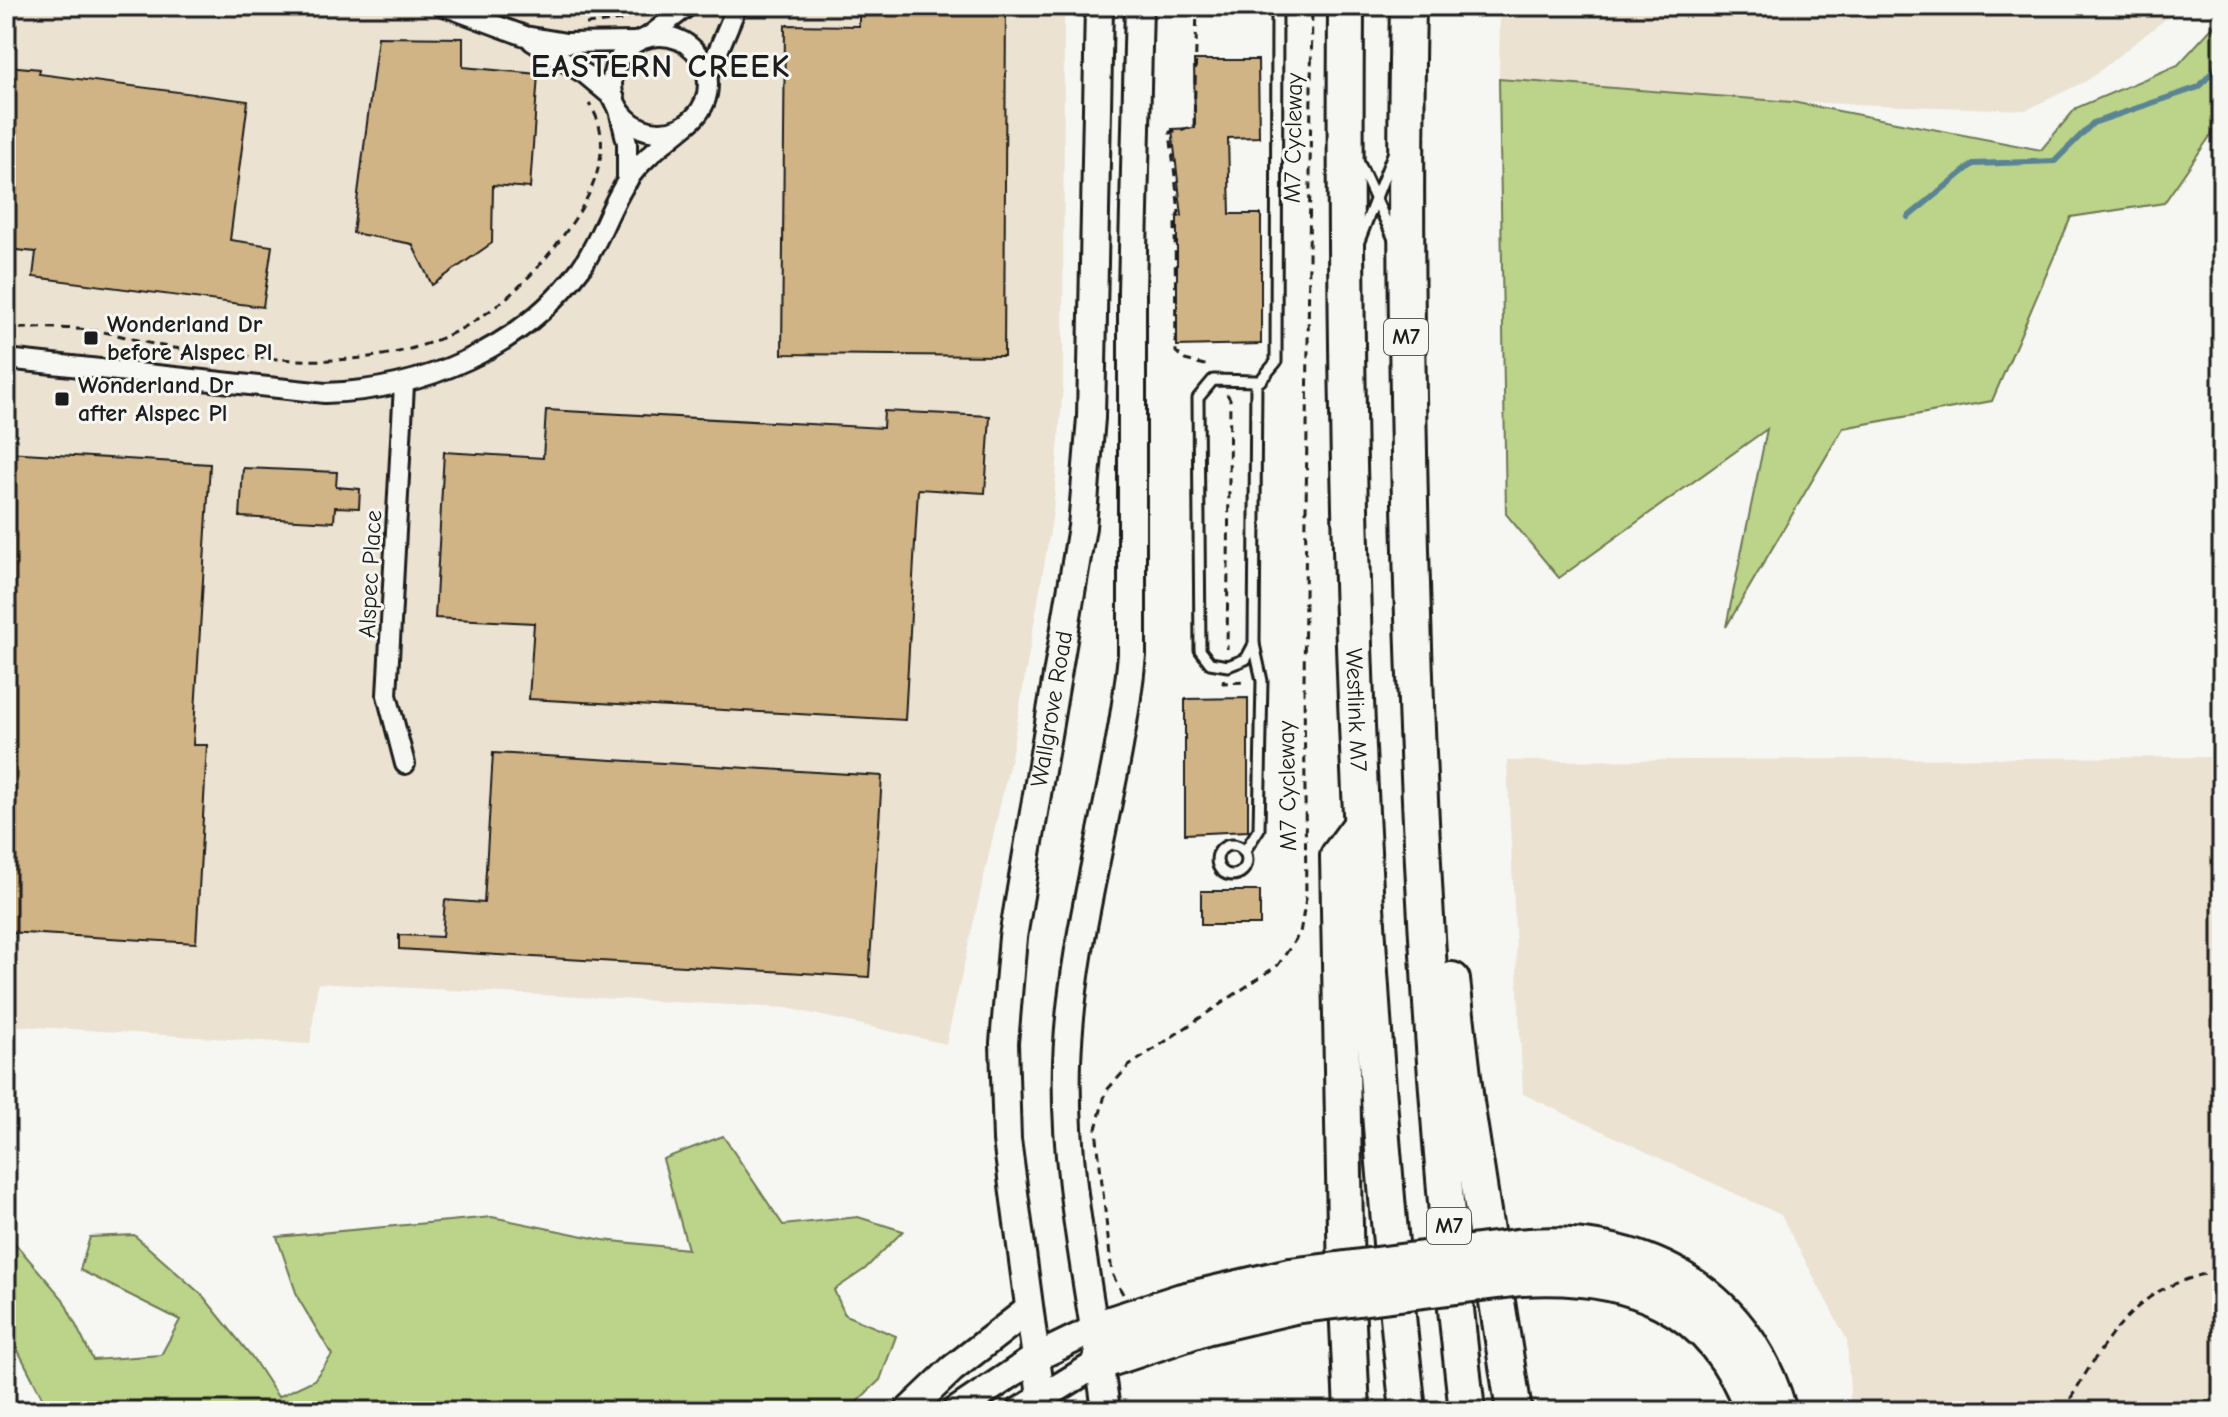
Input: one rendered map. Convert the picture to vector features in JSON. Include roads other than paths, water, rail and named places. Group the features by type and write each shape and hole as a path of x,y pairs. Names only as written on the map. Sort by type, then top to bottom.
{"highway":[{"name":"Westlink M7","path":"1346,6 1345,282 1360,826 1355,954 1359,1041"},
{"name":"M7","path":"1408,6 1404,262 1423,880 1438,948 1446,1039 1467,1411"},
{"path":"1446,1039 1514,1411"},
{"name":"M7","path":"1352,1411 1346,1281 1359,1041"},
{"name":"M7","path":"1359,1041 1408,1411"},
{"path":"1095,1329 1182,1301 1520,1263 1572,1244 1602,1248 1653,1263 1681,1278 1719,1308 1748,1343 1768,1379 1779,1411"},
{"path":"1520,1263 1601,1279 1658,1298 1713,1341 1738,1378 1753,1411"},
{"path":"1100,1362 1205,1327 1292,1291"}],"main road":[{"path":"1085,6 1085,60 1096,171"},
{"name":"Wallgrove Road","path":"1034,1406 1035,1358 1007,1140 1004,1043 1013,937 1082,527 1091,418 1099,6"},
{"path":"1106,1411 1069,1131 1067,1063 1072,1001 1126,714 1132,655 1132,291 1139,6"},
{"path":"908,1411 1028,1302"},
{"path":"956,1411 1035,1358 1095,1329"},
{"path":"1034,1406 1100,1362"}],"street":[{"path":"444,6 525,36 566,43 642,40 664,36 692,48 708,75"},
{"path":"627,182 627,143 616,103 615,67 623,53 688,6"},
{"path":"6,359 325,393 367,392 404,385 458,365 503,341 540,312 581,267 612,215 627,182 652,152 694,118 703,106 708,75 737,6"},
{"path":"525,36 585,74 639,127 668,131 694,118"},
{"name":"Alspec Place","path":"404,385 387,695 405,764"}],"lane":[{"path":"1254,644 1246,659 1228,666 1210,663 1200,650 1198,398 1213,380 1256,381 1276,362 1277,6"},
{"path":"1345,282 1374,197 1405,128"},
{"path":"1345,133 1404,262"},
{"path":"1244,852 1259,834 1262,681 1254,644 1256,381"}],"waterway":[{"path":"1908,217 1973,164 2055,161 2093,123 2199,87 2222,61"}],"place":[{"name":"Wonderland Dr before Alspec Pl","path":"91,338"},
{"name":"Wonderland Dr after Alspec Pl","path":"62,399"}],"district":[{"name":"EASTERN CREEK","path":"661,66"}]}
